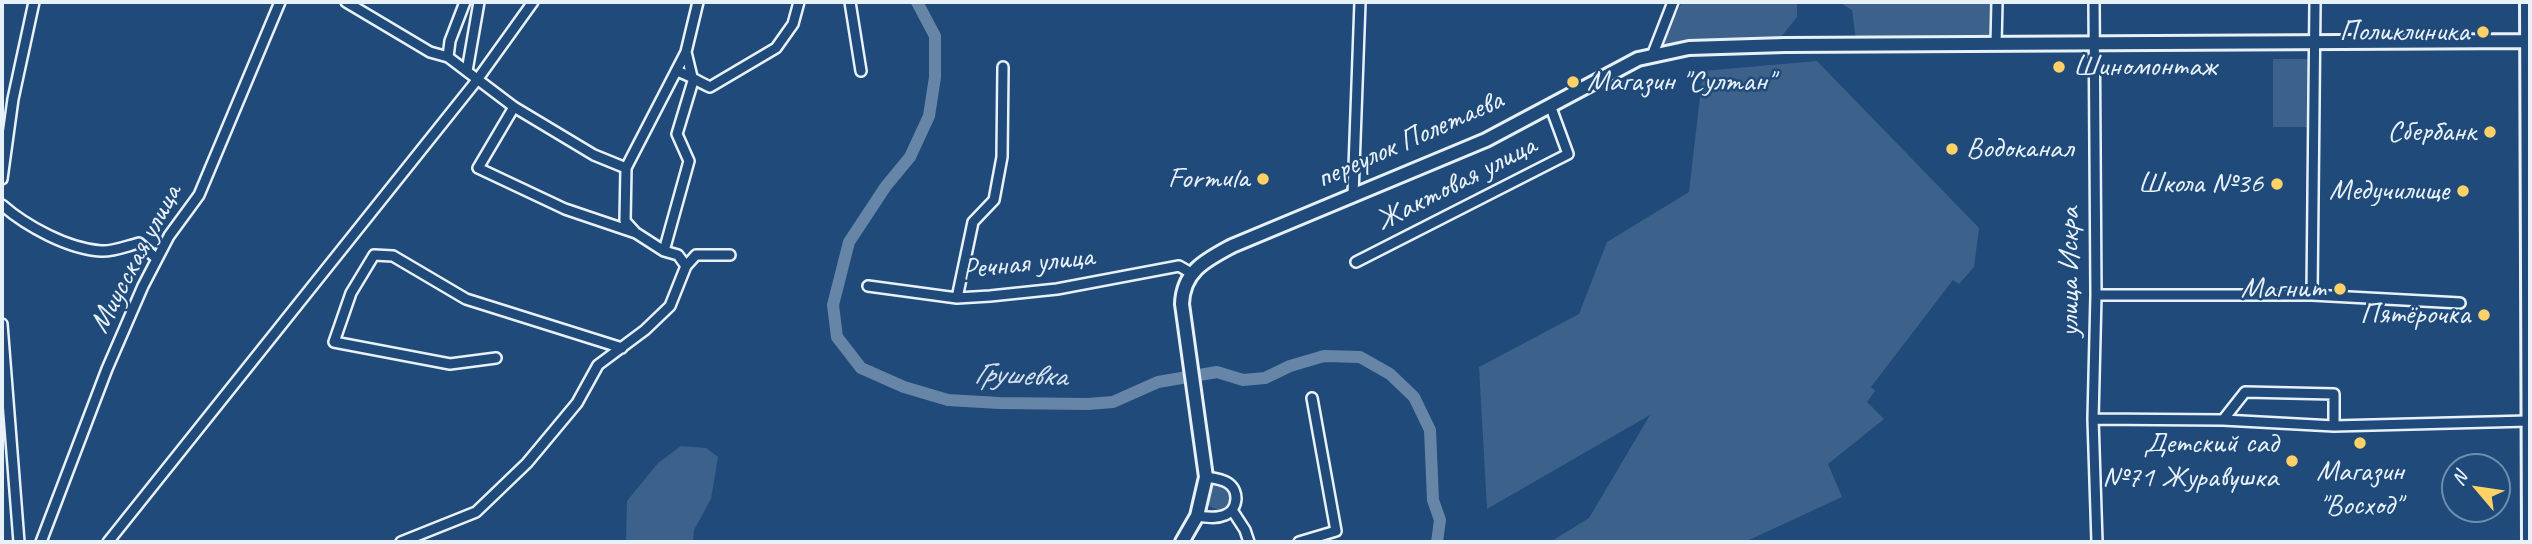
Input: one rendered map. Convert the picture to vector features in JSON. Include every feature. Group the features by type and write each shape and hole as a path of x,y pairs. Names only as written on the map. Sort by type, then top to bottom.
{"main road":[{"path":"2527,2 2529,542"},
{"name":"переулок Полетаева","path":"1191,273 1199,265 1232,246 1486,139 1638,59 1689,48 2529,41"},
{"path":"1182,542 1197,516 1206,477 1182,304 1182,291 1191,273"}],"street":[{"path":"2,179 13,99 34,2"},
{"path":"346,2 359,5 430,52 448,57 514,107 594,155 626,168"},
{"path":"448,57 450,41 465,2"},
{"path":"467,71 479,2"},
{"path":"107,542 477,80 533,2"},
{"path":"636,233 625,221 626,168 686,52 698,2"},
{"path":"676,71 710,87 776,48 793,24 799,2"},
{"path":"850,2 861,71"},
{"path":"1353,195 1360,2"},
{"path":"1652,56 1673,2"},
{"path":"1996,44 1997,2"},
{"name":"улица Искра","path":"2094,2 2096,295 2092,419 2097,542"},
{"path":"2312,295 2315,2"},
{"name":"Миусская улица","path":"41,542 107,369 169,236 198,195 275,4"},
{"path":"664,251 689,161 677,134 693,81 686,52"},
{"path":"957,298 973,222 994,201 1002,157 1003,67"},
{"name":"Жактовая улица","path":"1356,262 1568,154 1550,105"},
{"path":"514,107 478,168 565,209 636,233 664,251 678,255 686,266"},
{"path":"2,205 22,222 68,243 102,252 139,243 157,259"},
{"path":"496,358 450,364 334,342 351,293 374,255 393,256 466,299 622,348"},
{"path":"401,542 476,512 527,463 577,403 598,365 645,330 670,306 686,266 696,255 730,255"},
{"name":"Речная улица","path":"868,286 957,298 1057,289 1179,266 1191,273"},
{"path":"2096,295 2312,295 2460,303"},
{"path":"2,324 19,542"},
{"path":"2223,420 2245,392 2334,394 2334,426"},
{"path":"1299,542 1336,531 1312,398"},
{"path":"2092,419 2223,420 2334,426 2529,415"},
{"path":"1197,516 1221,517 1232,510 1236,500 1233,488 1223,481 1206,477"},
{"path":"1232,510 1249,542"}],"shaded area":[{"path":"1682,2 1797,2 1797,17 1777,42 1657,50"},
{"path":"1839,2 1994,2 1994,41 1856,41 1852,10"},
{"path":"2273,59 2308,59 2308,127 2273,127"},
{"path":"1817,61 1979,228 1974,267 1959,284 1953,280 1871,387 1875,391 1867,402 1884,419 1828,464 1842,497 1749,540 1550,542 1589,518 1650,415 1487,509 1479,367 1579,314 1607,242 1689,192 1703,71"},
{"path":"681,446 706,448 718,457 711,499 694,530 693,542 626,542 627,501 658,463"},
{"path":"1218,485 1227,488 1230,497 1227,506 1218,509 1209,506 1206,497 1209,488"}],"waterway":[{"name":"Грушевка","path":"917,2 935,36 935,77 929,116 910,157 886,186 849,242 833,305 837,337 861,368 904,387 948,400 1088,404 1113,402 1158,382 1217,372 1243,380 1265,378 1290,366 1324,356 1360,357 1390,374 1414,397 1430,430 1433,500 1440,520 1437,542"}],"place":[{"name":"Поликлиника","path":"2483,32"},
{"name":"Шиномонтаж","path":"2059,67"},
{"name":"Магазин \"Султан\"","path":"1573,82"},
{"name":"Сбербанк","path":"2490,132"},
{"name":"Водоканал","path":"1952,149"},
{"name":"Formula","path":"1263,179"},
{"name":"Школа №36","path":"2277,184"},
{"name":"Медучилище","path":"2463,191"},
{"name":"Магнит","path":"2340,289"},
{"name":"Пятёрочка","path":"2484,315"},
{"name":"Магазин \"Восход\"","path":"2360,443"},
{"name":"Детский сад №71 Журавушка","path":"2292,461"}]}
